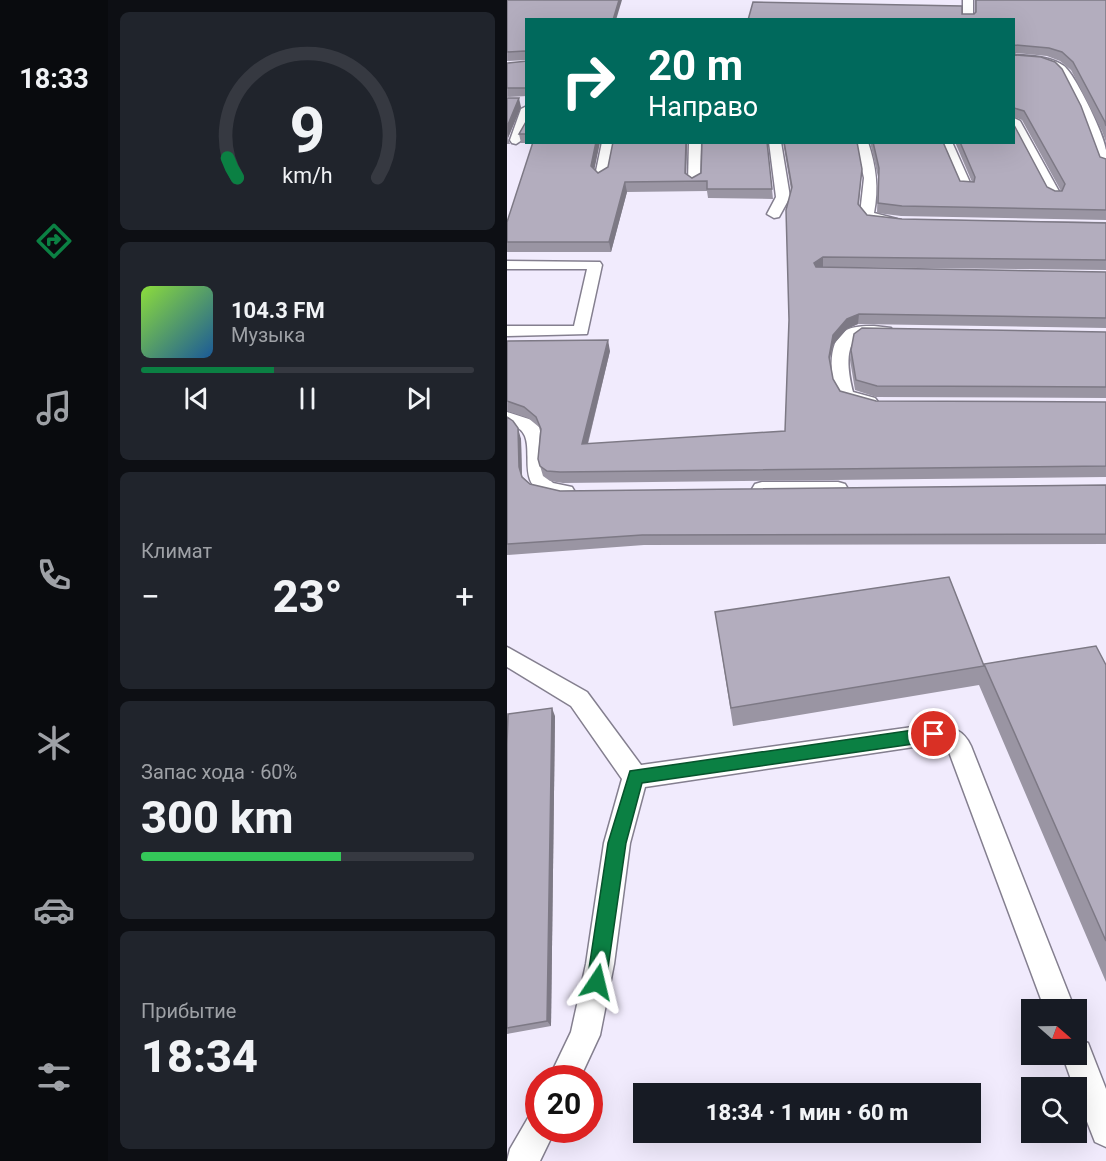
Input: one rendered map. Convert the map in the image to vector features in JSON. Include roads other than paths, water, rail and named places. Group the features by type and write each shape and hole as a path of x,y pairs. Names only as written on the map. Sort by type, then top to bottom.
{"lane":[{"path":"968,0 969,18"},
{"path":"1015,58 1052,64 1065,72 1087,116 1106,165"},
{"path":"516,140 523,104"},
{"path":"1015,123 1054,195"},
{"path":"601,176 608,144"},
{"path":"694,182 695,144"},
{"path":"774,214 783,197 775,144"},
{"path":"864,144 869,160 872,186 867,214 872,219 901,222"},
{"path":"947,144 966,187"},
{"path":"507,265 595,265 581,331 507,331"},
{"path":"887,404 858,400 846,395 843,388 840,348 850,334 859,331 898,331"},
{"path":"507,418 529,425 533,432 528,473 532,481 541,488 563,492 587,491"},
{"path":"741,489 859,489"},
{"path":"507,656 579,699 635,777"},
{"path":"635,777 934,734 948,736 959,746 1056,999"},
{"path":"570,1065 585,1035 600,964 617,843 635,777"},
{"path":"1081,1065 1106,1131"},
{"path":"522,1161 532,1143"}]}
